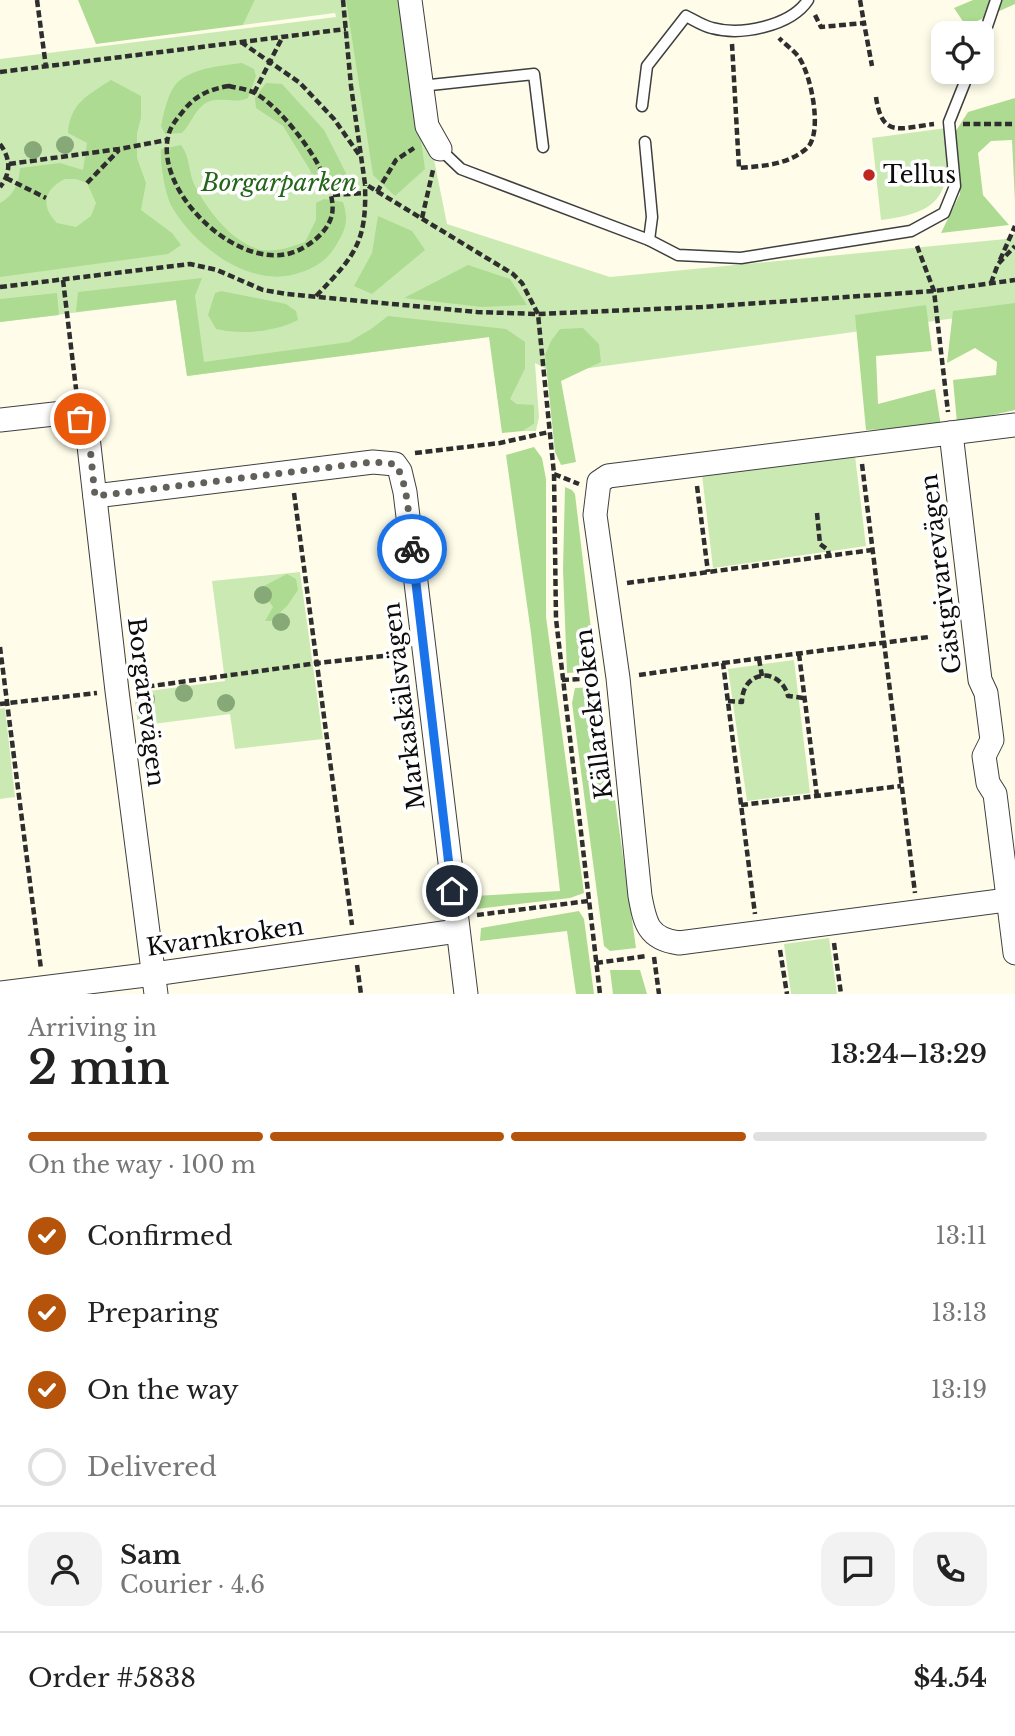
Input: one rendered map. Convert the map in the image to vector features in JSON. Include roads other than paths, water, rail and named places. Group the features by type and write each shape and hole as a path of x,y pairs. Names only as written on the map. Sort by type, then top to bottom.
{"street":[{"path":"410,0 427,126 437,142"},
{"name":"Borgarevägen","path":"0,420 63,413 80,419 89,437 117,691 155,984"},
{"name":"Källarekroken","path":"1012,899 678,943 659,948 645,919 640,896 618,677 595,515 599,482 608,477 1015,425"},
{"name":"Gästgivarevägen","path":"951,433 980,680 986,693 992,740 984,756 988,783 995,794 1012,899 1015,953"},
{"name":"Markaskälsvägen","path":"95,496 373,462 395,464 400,471 405,492 466,994"},
{"name":"Kvarnkroken","path":"0,993 43,987 155,984 456,924"}],"lane":[{"path":"989,21 996,0"},
{"path":"642,106 648,66 686,16 712,28 768,27 789,18 808,1"},
{"path":"421,86 534,74 543,147"},
{"path":"437,142 461,169 649,240 678,255 741,258 911,231 944,213 955,186 949,122 964,84"},
{"path":"645,142 652,217 649,240"}],"place":[{"name":"Tellus","path":"869,175"}],"park label":[{"name":"Borgarparken","path":"279,183"}]}
